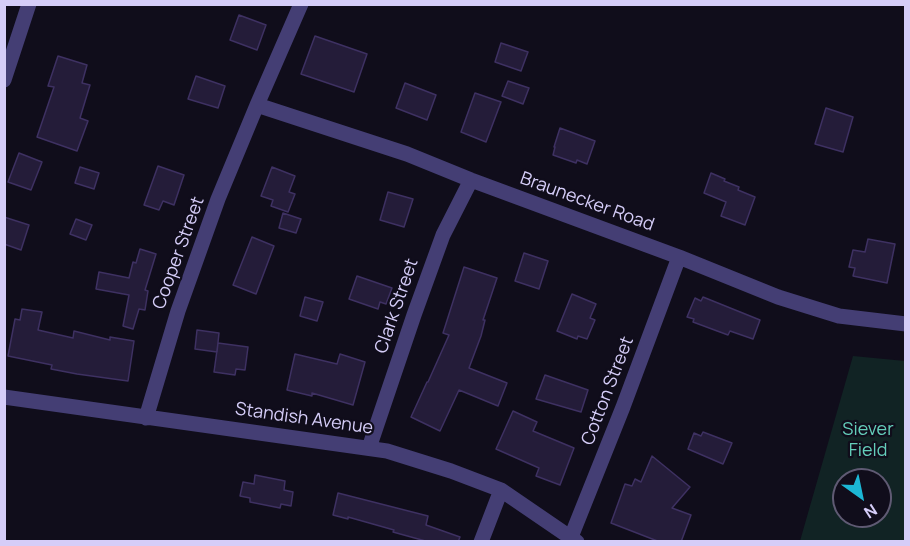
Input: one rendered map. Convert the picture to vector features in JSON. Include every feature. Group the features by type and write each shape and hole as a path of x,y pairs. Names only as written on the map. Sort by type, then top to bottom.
{"street":[{"path":"4,80 29,4"},
{"name":"Cooper Street","path":"146,418 178,311 218,199 301,4"},
{"name":"Braunecker Road","path":"257,105 407,154 778,297 839,315 906,324"},
{"name":"Clark Street","path":"369,448 443,235 471,180"},
{"name":"Cotton Street","path":"574,539 679,257"},
{"name":"Standish Avenue","path":"4,397 387,451 501,490 574,539"},
{"path":"481,542 501,490"}],"green space":[{"name":"Siever Field","path":"853,356 905,361 905,541 800,541"}],"building":[{"path":"239,15 266,25 257,50 230,40"},
{"path":"315,36 367,54 354,92 301,74"},
{"path":"501,43 528,52 521,71 495,62"},
{"path":"58,56 87,65 82,83 90,85 80,118 88,121 77,151 37,137 54,87 48,86"},
{"path":"196,76 225,86 218,108 188,99"},
{"path":"508,81 529,88 523,104 502,96"},
{"path":"405,83 436,95 427,120 396,108"},
{"path":"475,93 501,102 486,142 461,132"},
{"path":"826,108 853,117 843,152 815,144"},
{"path":"560,128 595,141 587,164 577,160 576,163 553,155"},
{"path":"19,153 42,162 31,190 8,182"},
{"path":"158,166 184,175 174,205 163,201 159,210 144,205"},
{"path":"80,167 99,173 94,189 75,183"},
{"path":"272,167 295,176 289,192 295,194 288,212 271,206 273,200 261,196"},
{"path":"711,173 739,187 738,190 755,197 745,225 721,216 726,202 704,193"},
{"path":"388,192 413,199 404,227 380,220"},
{"path":"283,213 301,219 296,233 279,228"},
{"path":"4,217 29,225 21,250 4,244"},
{"path":"76,219 92,225 86,240 70,234"},
{"path":"252,237 274,246 256,294 233,285"},
{"path":"868,239 895,244 887,283 853,276 855,268 849,267 853,250 865,252"},
{"path":"140,249 156,254 145,290 148,291 145,310 139,309 133,329 123,326 129,295 96,289 99,272 129,278 133,262 136,263"},
{"path":"524,253 548,261 539,289 515,281"},
{"path":"464,267 497,278 483,320 485,320 481,336 469,368 507,383 498,406 459,390 440,431 411,417 449,335 443,333"},
{"path":"357,276 392,288 386,304 380,302 378,309 349,299"},
{"path":"572,294 596,304 590,318 595,320 587,339 578,336 577,339 557,331"},
{"path":"305,297 323,302 317,321 300,316"},
{"path":"703,297 760,320 753,339 730,331 728,335 693,322 694,319 687,317 695,298 701,301"},
{"path":"22,309 42,312 38,330 73,338 74,331 110,340 110,337 134,341 128,381 51,369 52,365 8,356 15,319 20,320"},
{"path":"197,330 219,333 217,352 195,349"},
{"path":"218,343 248,347 245,370 236,369 235,375 214,372"},
{"path":"295,354 337,364 340,354 365,362 353,405 312,393 312,396 287,390"},
{"path":"545,375 588,390 581,412 536,399"},
{"path":"513,411 537,422 533,431 574,448 560,485 536,476 539,468 496,449"},
{"path":"703,432 732,443 723,464 688,449 694,433 701,436"},
{"path":"652,456 690,487 672,508 691,515 681,542 660,542 611,523 625,484 632,486 635,479 641,482"},
{"path":"255,475 285,481 284,490 293,492 291,506 281,504 280,508 250,502 250,498 240,496 243,482 254,484"},
{"path":"338,493 428,516 426,525 460,537 458,542 429,542 348,517 348,519 333,515"}]}
